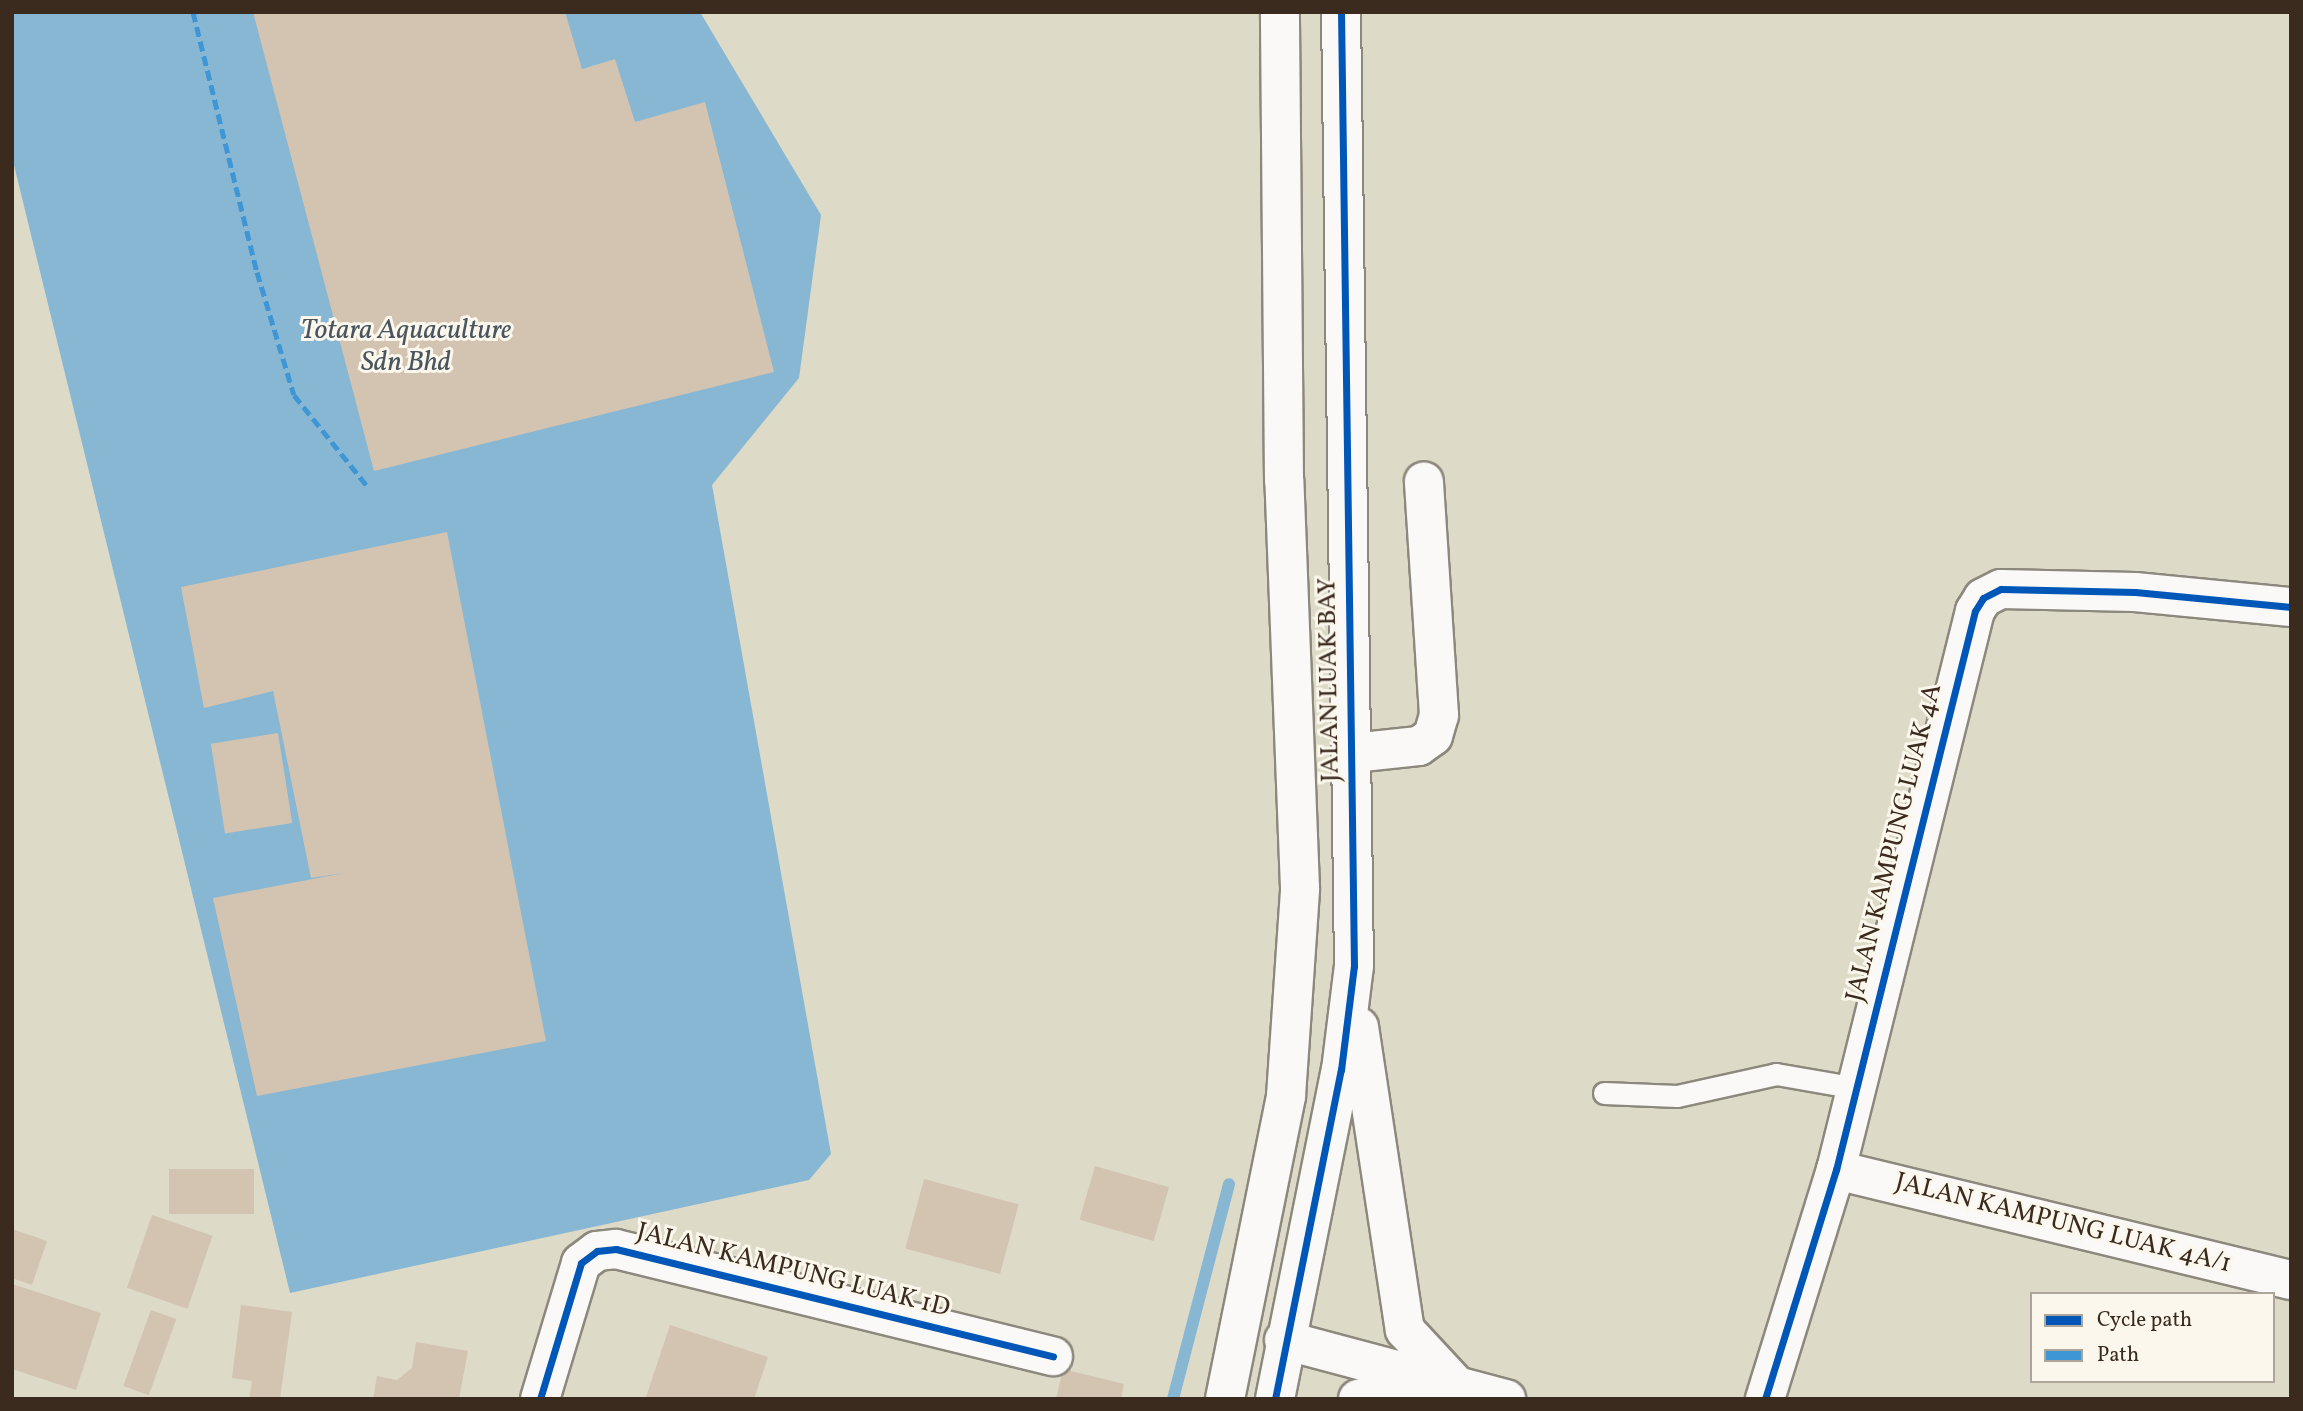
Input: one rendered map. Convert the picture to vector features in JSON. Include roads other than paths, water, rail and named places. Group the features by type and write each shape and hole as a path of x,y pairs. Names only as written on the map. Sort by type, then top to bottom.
{"street":[{"name":"JALAN LUAK BAY","path":"1229,1384 1253,1282 1286,1096 1300,888 1284,480 1280,12"},
{"name":"JALAN LUAK BAY","path":"1275,1399 1284,1340 1341,1070 1354,966 1341,12"},
{"path":"1353,753 1419,746 1433,736 1438,715 1424,481"},
{"name":"JALAN KAMPUNG LUAK 4A","path":"1765,1399 1836,1170 1975,611 1983,597 2001,589 2135,592 2291,607"},
{"path":"1354,966 1396,1290 1405,1329 1444,1383"},
{"name":"JALAN KAMPUNG LUAK 4A/1","path":"1836,1170 2291,1280"},
{"name":"JALAN KAMPUNG LUAK 1D","path":"540,1399 581,1263 597,1251 616,1249 1054,1356"},
{"path":"1253,1282 1284,1340 1506,1399"},
{"path":"1229,1384 1284,1340"},
{"path":"1358,1399 1444,1383"}],"lane":[{"path":"1604,1093 1677,1096 1776,1074 1856,1088"}],"water":[{"name":"Totara Aquaculture Sdn Bhd","path":"12,12 700,12 821,215 799,378 712,485 831,1154 809,1180 290,1293 12,157"}],"waterway":[{"path":"1173,1399 1229,1184"}]}
